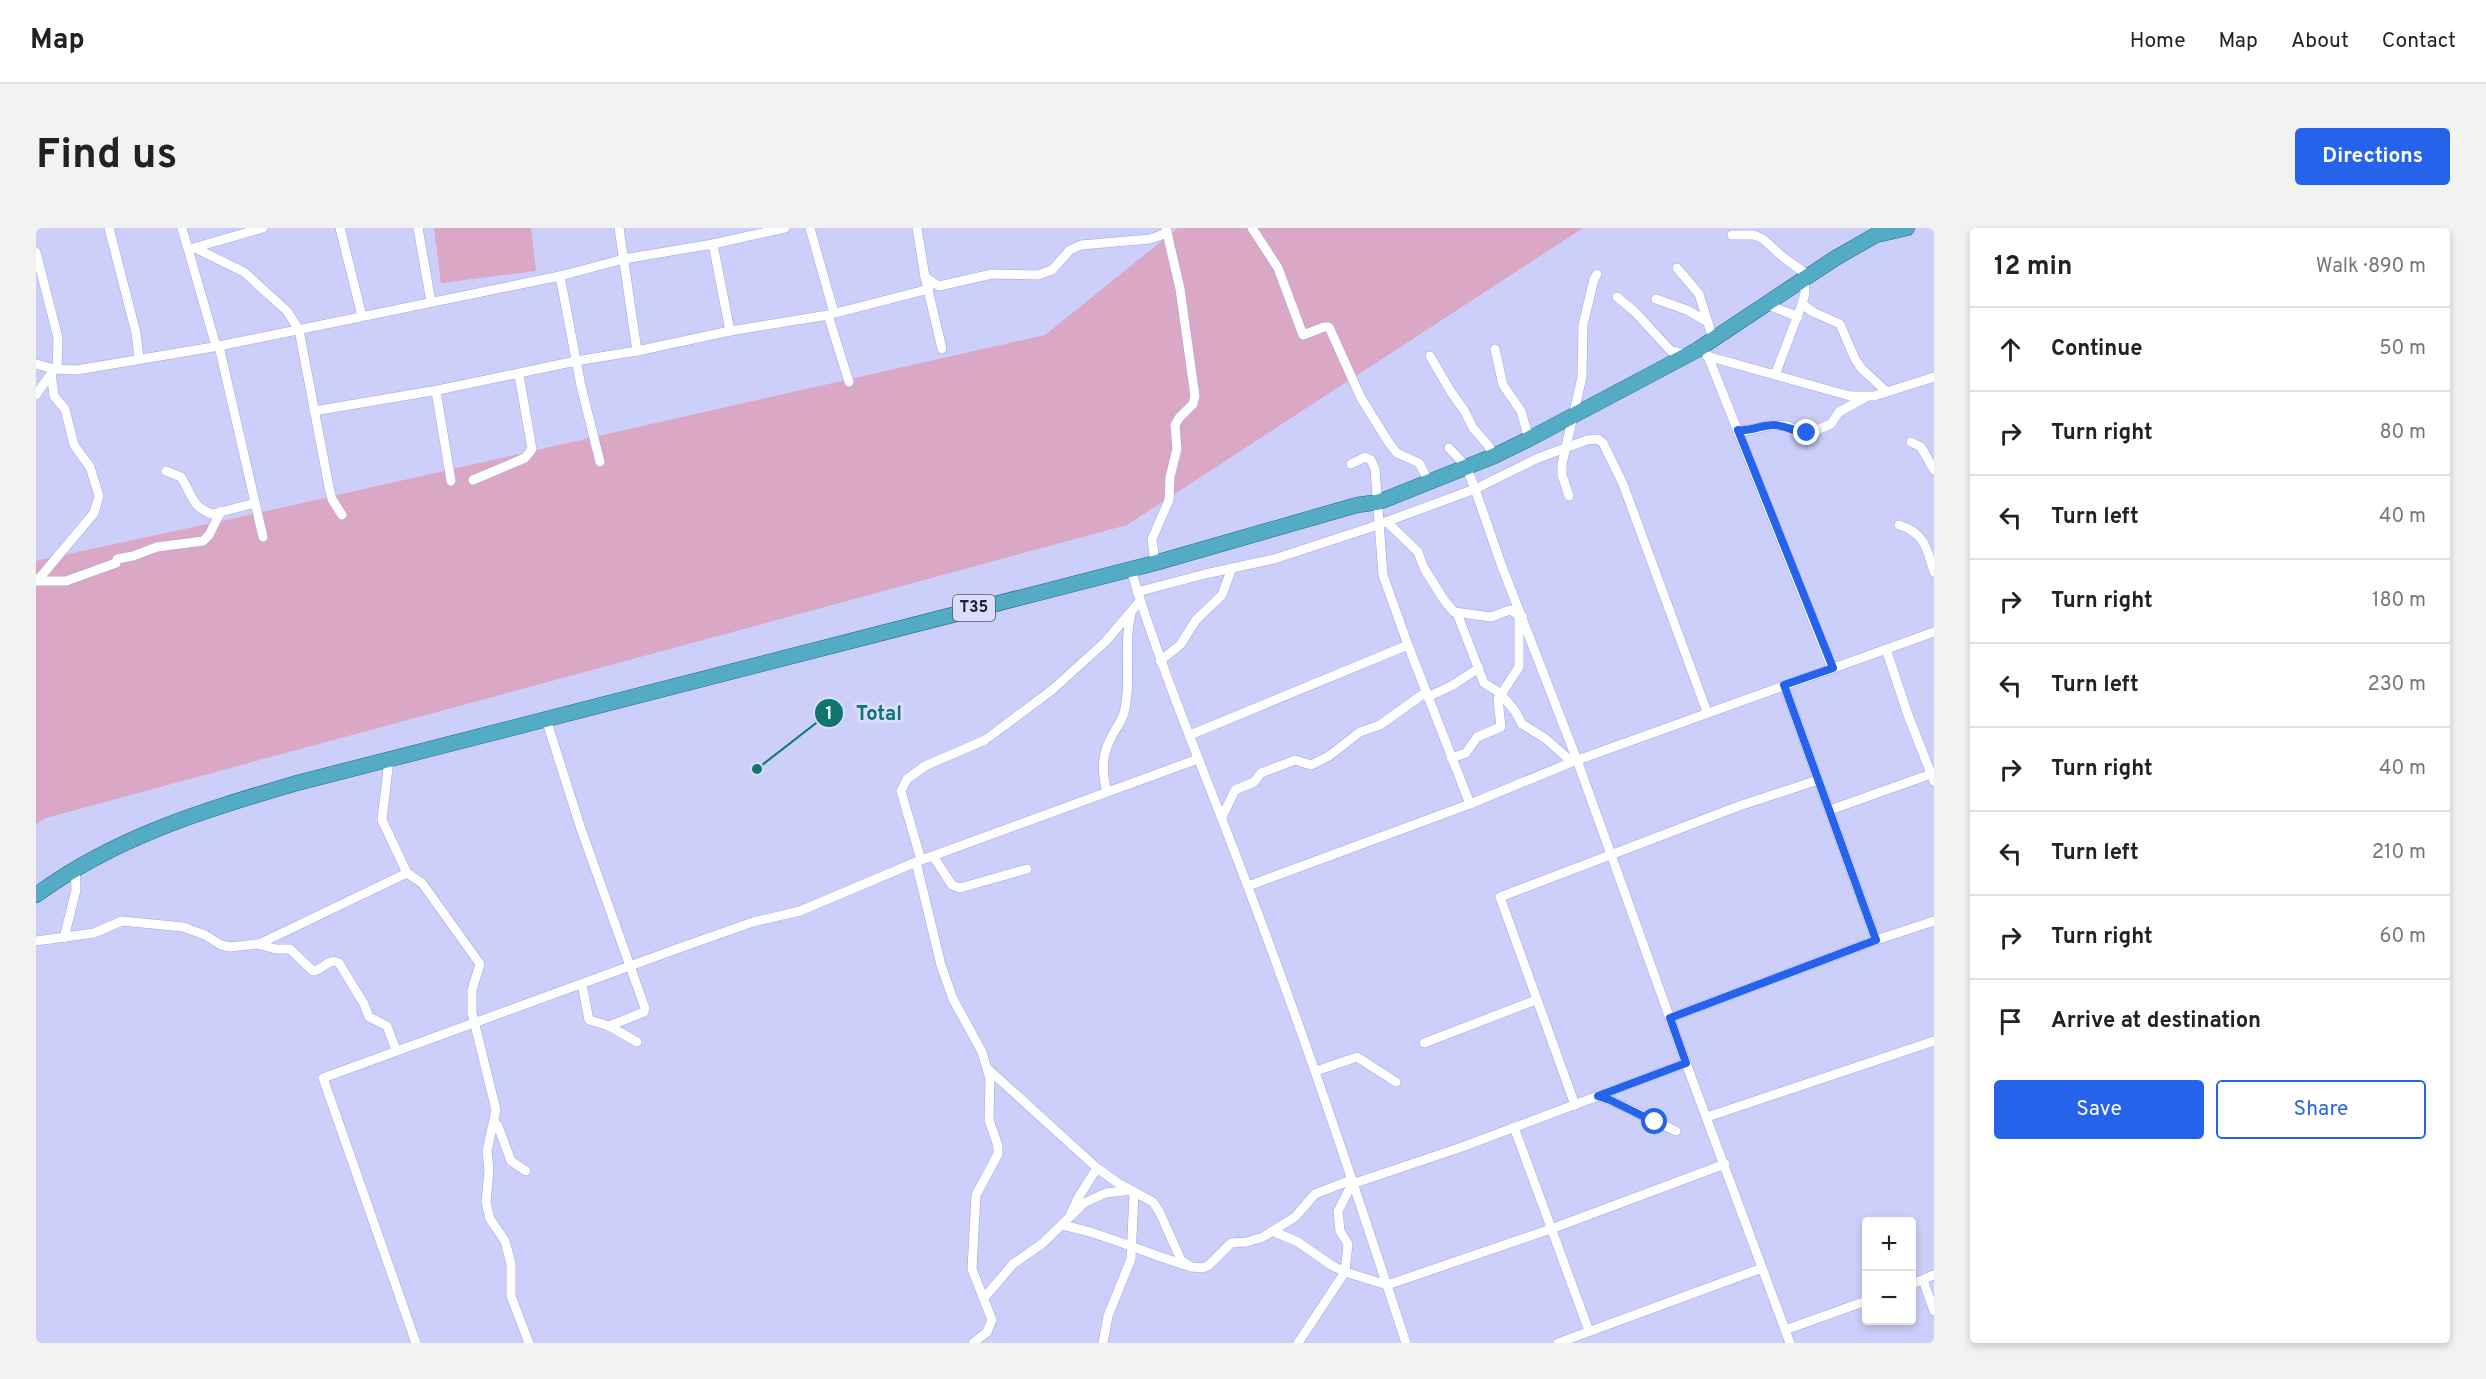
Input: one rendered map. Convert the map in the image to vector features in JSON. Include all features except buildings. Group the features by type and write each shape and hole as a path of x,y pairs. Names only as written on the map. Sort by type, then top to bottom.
{"highway":[{"name":"T35","path":"36,895 75,867 134,837 216,807 297,783 1130,567 1155,563 1357,505 1379,502 1494,456 1698,354 1713,339 1807,277 1883,231 1907,228"}],"street":[{"path":"110,228 136,333 139,358"},
{"path":"182,228 192,249 218,346 263,537"},
{"path":"192,249 263,228"},
{"path":"339,228 362,316"},
{"path":"418,228 431,302"},
{"path":"619,228 638,351"},
{"path":"36,363 54,370 77,370 218,346 560,276 624,260 713,244 770,229 785,228"},
{"path":"810,228 849,382"},
{"path":"917,228 942,349"},
{"path":"1252,228 1278,268 1303,335 1329,327 1361,398 1389,443 1397,453 1419,463 1430,482"},
{"path":"926,277 939,286 992,274 1038,275 1052,270 1070,250 1081,245 1150,238 1166,231 1180,289 1195,396 1193,404 1175,425 1177,449 1170,477 1169,500 1152,539 1155,563"},
{"path":"1732,235 1754,235 1763,239 1807,277 1798,317 1775,375"},
{"path":"713,244 730,331"},
{"path":"192,249 244,272 287,311 299,330 331,493 342,515"},
{"path":"36,252 58,338 54,396 65,409 74,445 90,468 99,496 94,513 36,581"},
{"path":"1677,268 1699,294 1713,339"},
{"path":"1569,496 1562,470 1582,376 1583,325 1594,279 1598,274"},
{"path":"560,276 576,361 600,462"},
{"path":"314,411 436,391 576,361 831,314 928,289"},
{"path":"1617,297 1637,313 1671,351 1698,354 1823,390 1866,397"},
{"path":"1656,298 1687,310 1708,322"},
{"path":"1766,304 1798,317"},
{"path":"1802,304 1813,312 1840,324 1855,359 1862,369 1887,392"},
{"path":"1495,349 1503,385 1521,411 1529,439"},
{"path":"1698,354 1738,430 1833,668"},
{"path":"1430,356 1473,428 1488,445 1494,456"},
{"path":"36,395 54,370"},
{"path":"473,480 525,458 532,449 519,375"},
{"path":"1738,430 1744,431 1772,425 1788,426 1799,432 1810,433 1831,424 1840,411 1866,397 1934,377"},
{"path":"436,391 451,481"},
{"path":"983,1343 992,1320 972,1269 976,1195 998,1155 998,1146 989,1120 991,1086 988,1069 977,1041 953,999 941,965 919,861 901,791 907,778 925,766 974,746 1052,690 1105,642 1132,611 1139,597 1232,568 1274,559 1384,523 1475,489 1538,458 1598,439 1609,451 1663,588 1707,712"},
{"path":"1911,442 1921,447 1934,470"},
{"path":"1449,448 1466,466 1475,489 1790,1343"},
{"path":"1351,464 1362,458 1371,460 1374,466 1375,485 1384,523 1380,537 1383,572 1408,645 1470,804"},
{"path":"166,471 182,479 194,504 210,514 255,502"},
{"path":"36,581 66,581 157,547 203,541 207,538 221,511"},
{"path":"1384,523 1416,550 1444,600 1457,613 1484,682 1500,693 1515,711 1522,724 1574,761"},
{"path":"1899,525 1913,530 1923,539 1934,572"},
{"path":"1130,567 1160,661 1222,817 1316,1071 1407,1343"},
{"path":"1160,661 1180,645 1196,620 1222,595 1232,568"},
{"path":"1457,613 1491,617 1510,610 1521,616"},
{"path":"1107,792 1103,776 1104,754 1125,709 1128,693 1129,630 1132,611"},
{"path":"1451,758 1466,753 1480,735 1501,728 1497,703 1500,693 1520,667 1521,616"},
{"path":"1248,886 1470,804 1574,761 1934,632"},
{"path":"1190,735 1408,645"},
{"path":"1830,810 1933,778 1908,715 1886,649"},
{"path":"1222,817 1235,790 1254,782 1259,774 1295,760 1311,765 1329,756 1360,732 1380,726 1427,695 1453,685 1479,668"},
{"path":"1784,685 1876,940"},
{"path":"546,719 629,967 646,1010 609,1026"},
{"path":"417,1343 323,1078 753,922 800,911 919,861 1198,759"},
{"path":"389,760 382,820 407,873 422,883 479,962 472,990 472,1013 495,1100 494,1122 487,1151 489,1170 487,1210 490,1219 505,1241 511,1264 512,1296 529,1343"},
{"path":"1575,1105 1500,897 1739,806 1818,780"},
{"path":"933,856 952,885 960,888 1027,869"},
{"path":"64,938 76,890 75,867"},
{"path":"36,941 94,933 122,921 183,927 230,947 259,944 407,873"},
{"path":"1670,1018 1876,940 1934,921"},
{"path":"259,944 276,949 290,949 314,970 320,970 331,961 339,963 364,1004 369,1017 387,1026 396,1050"},
{"path":"582,984 587,1018 609,1026 637,1042"},
{"path":"1424,1043 1536,1000"},
{"path":"1707,1118 1934,1041"},
{"path":"1316,1071 1357,1057 1396,1082"},
{"path":"1061,1225 1094,1232 1133,1249 1187,1266 1203,1268 1231,1243 1255,1240 1300,1213 1311,1198 1320,1191 1514,1127 1686,1063"},
{"path":"988,1069 1097,1168 1153,1202 1181,1260 1187,1266"},
{"path":"1598,1096 1676,1131"},
{"path":"494,1122 498,1126 512,1161 526,1171"},
{"path":"1514,1127 1589,1331"},
{"path":"1272,1231 1298,1242 1345,1272 1388,1285 1551,1229 1725,1164"},
{"path":"1070,1215 1077,1198 1097,1168"},
{"path":"1298,1343 1345,1272 1348,1244 1340,1231 1338,1211 1352,1182"},
{"path":"984,1298 1013,1264 1043,1243 1084,1203 1098,1196 1133,1191"},
{"path":"1103,1343 1108,1316 1129,1268 1133,1249 1133,1191"},
{"path":"1558,1343 1762,1268"},
{"path":"1916,1282 1934,1275"},
{"path":"1923,1280 1934,1311"},
{"path":"1785,1330 1862,1302"},
{"path":"973,1343 987,1332"}],"shaded area":[{"path":"434,228 531,228 536,271 441,283"},
{"path":"1178,228 1583,228 1127,525 46,818 36,824 36,561 1045,335"}],"place":[{"name":"Total","path":"757,769"}],"route":[{"path":"1655,1122 1598,1096 1686,1063 1670,1018 1876,940 1784,685 1833,668 1738,430 1744,431 1772,425 1788,426 1799,432 1807,433"}]}
